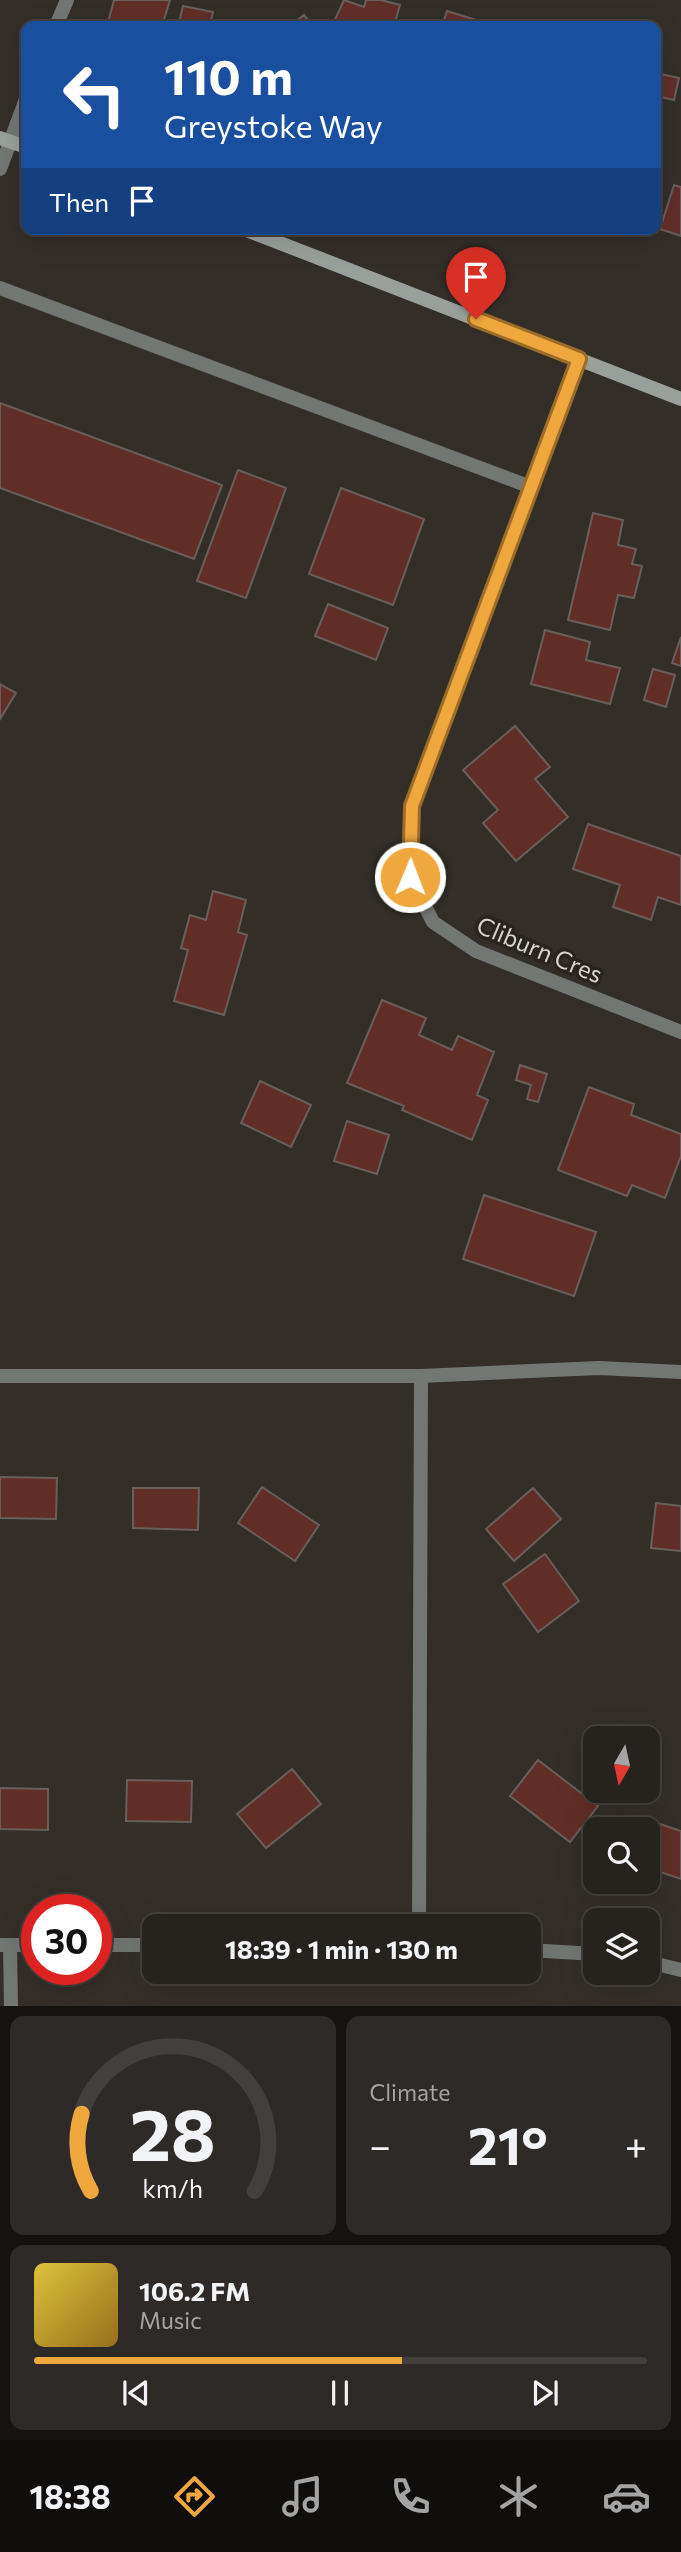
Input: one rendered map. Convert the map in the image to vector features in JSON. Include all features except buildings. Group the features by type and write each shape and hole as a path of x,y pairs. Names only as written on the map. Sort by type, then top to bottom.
{"street":[{"path":"58,21 67,0"},
{"path":"0,169 5,140 21,109"},
{"path":"259,235 681,398"},
{"path":"0,288 531,487"},
{"name":"Cliburn Cres","path":"579,359 412,806 410,877 433,922 475,951 681,1032"},
{"path":"0,1377 421,1376 599,1368 681,1373"},
{"path":"419,1914 421,1376"},
{"path":"5,1945 11,2006"},
{"path":"112,1945 142,1945"},
{"path":"541,1951 583,1953"},
{"path":"660,1965 681,1970"}],"route":[{"path":"410,877 412,806 579,359 476,319"}]}
